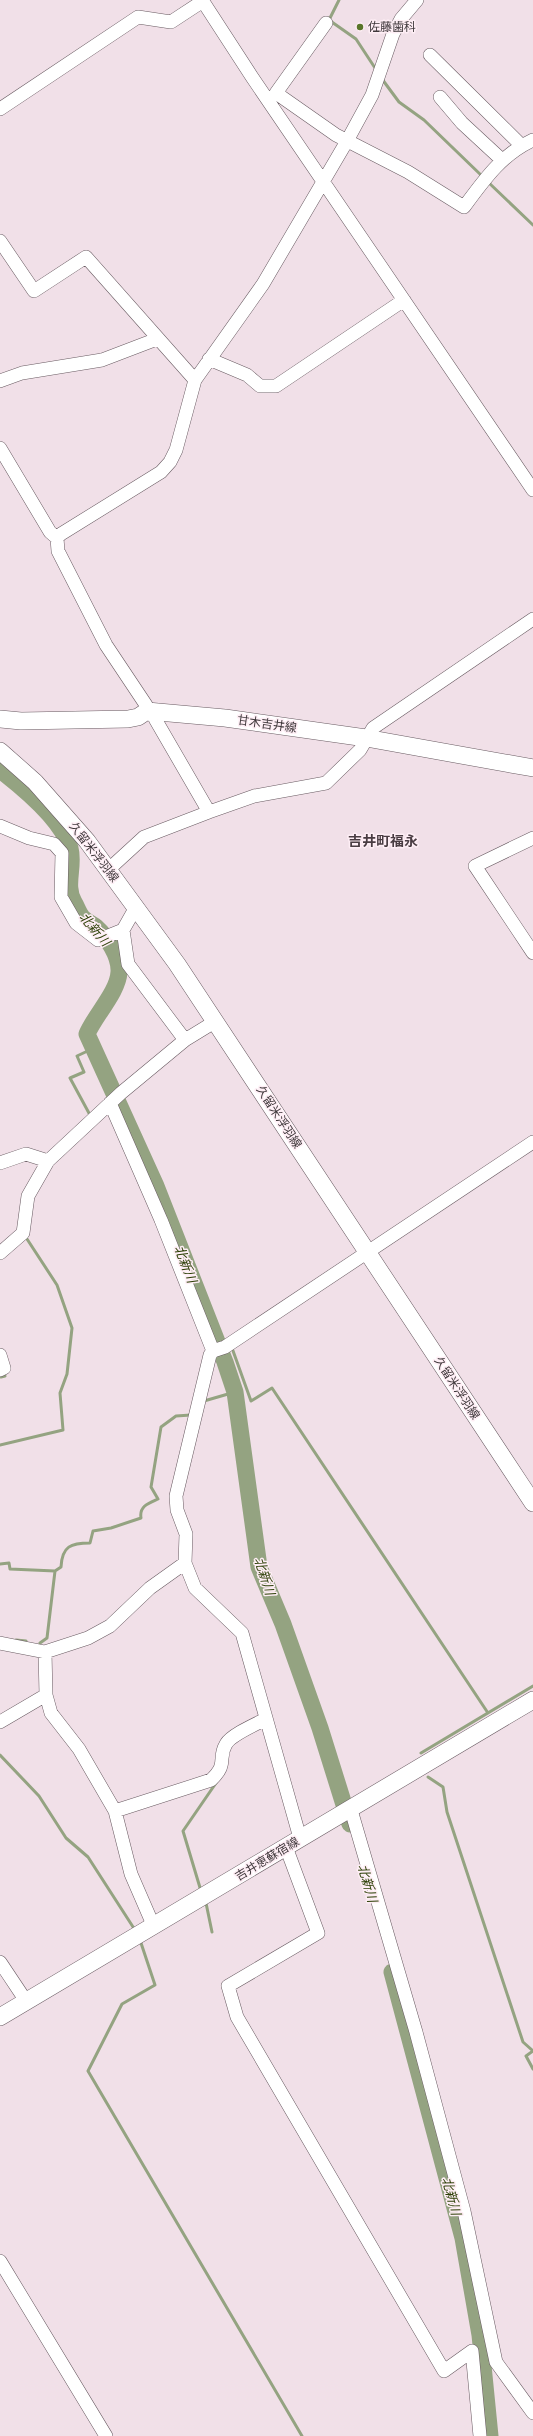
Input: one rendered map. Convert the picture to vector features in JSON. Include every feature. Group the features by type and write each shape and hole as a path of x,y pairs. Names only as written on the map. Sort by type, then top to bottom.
{"main road":[{"path":"0,719 21,721 128,719 138,717 147,711"},
{"name":"甘木吉井線","path":"147,711 157,714 225,718 366,738 533,768"},
{"name":"久留米浮羽線","path":"0,751 35,782 56,805 136,907 216,1021 533,1503"},
{"name":"吉井恵蘇宿線","path":"0,2017 144,1933 300,1838 533,1700"}],"street":[{"path":"0,109 138,17 171,22 202,0 252,77 533,490"},
{"path":"57,538 61,534 161,472 170,462 183,428 195,380 209,358 263,284 347,141 372,95 401,19 417,0"},
{"path":"326,23 276,93 347,141 408,172 464,207 485,178 502,160 527,143 430,54"},
{"path":"440,98 462,123 502,160"},
{"path":"0,240 34,291 86,257 157,339 195,380"},
{"path":"209,358 247,375 260,386 276,386 404,300"},
{"path":"0,380 22,373 102,360 157,339"},
{"path":"0,448 50,532 57,538 58,550 106,645 146,705 147,711 154,717 209,812"},
{"path":"108,870 144,837 254,796 326,783 360,750 373,728 533,619"},
{"path":"0,826 30,838 54,844 62,853 61,897 76,923 98,940 112,935 136,907"},
{"path":"533,838 475,866 533,953"},
{"path":"112,935 128,964 185,1040"},
{"path":"0,1253 23,1233 28,1196 45,1160 185,1040 216,1021"},
{"path":"115,1099 161,1220 218,1349"},
{"path":"300,1838 242,1633 195,1588 185,1563 186,1534 177,1510 176,1496 196,1410 218,1349 368,1252 533,1142"},
{"path":"0,1163 26,1154 45,1160"},
{"path":"0,1355 4,1368 0,1370"},
{"path":"0,1644 45,1652 88,1638 110,1626 150,1588 185,1563"},
{"path":"45,1652 46,1695 51,1713 79,1749 115,1811 144,1933"},
{"path":"0,1722 46,1695"},
{"path":"115,1811 211,1780 221,1770 226,1745 231,1739 266,1719"},
{"path":"346,1812 416,2032 464,2211 496,2362 533,2413"},
{"path":"286,1847 318,1933 228,1986 238,2017 444,2371 472,2351 480,2436"},
{"path":"0,1962 26,2001"},
{"path":"0,2261 106,2436"}],"waterway":[{"path":"339,0 329,20 356,39 377,71"},
{"path":"382,79 399,102 424,120 482,176"},
{"path":"488,182 533,225"},
{"name":"北新川","path":"0,770 19,785 50,815 66,837 71,855 71,896 82,916 86,921 96,927 115,953 119,966 118,980 111,995 87,1034 156,1186 225,1362 235,1392 259,1567 283,1624 320,1728 350,1824"},
{"path":"89,1116 90,1115 70,1078 84,1072 77,1056 94,1048"},
{"path":"0,1445 63,1430 60,1393 67,1374 72,1328 57,1285 27,1239"},
{"path":"232,1348 251,1401 272,1388 488,1713"},
{"path":"1,1377 5,1376"},
{"path":"204,1401 235,1392"},
{"path":"0,1564 9,1563 10,1569 55,1571 61,1567 63,1554 66,1550 73,1545 90,1543 93,1531 111,1528 141,1518 143,1508 158,1499 151,1487 161,1427 176,1416 191,1415"},
{"path":"40,1643 47,1638 55,1571"},
{"path":"16,1640 26,1641"},
{"path":"421,1753 533,1686"},
{"path":"0,1755 39,1796 66,1838 88,1857 135,1930"},
{"path":"428,1777 443,1787 447,1812 523,2042 533,2051 526,2056 533,2069"},
{"path":"201,1891 183,1831 216,1783"},
{"path":"206,1903 212,1932"},
{"path":"140,1940 155,1985 122,2004 88,2071 302,2436"},
{"name":"北新川","path":"392,1972 463,2238 480,2335 490,2436"}],"place":[{"name":"佐藤歯科","path":"360,27"}],"district":[{"name":"吉井町福永","path":"383,841"}]}
